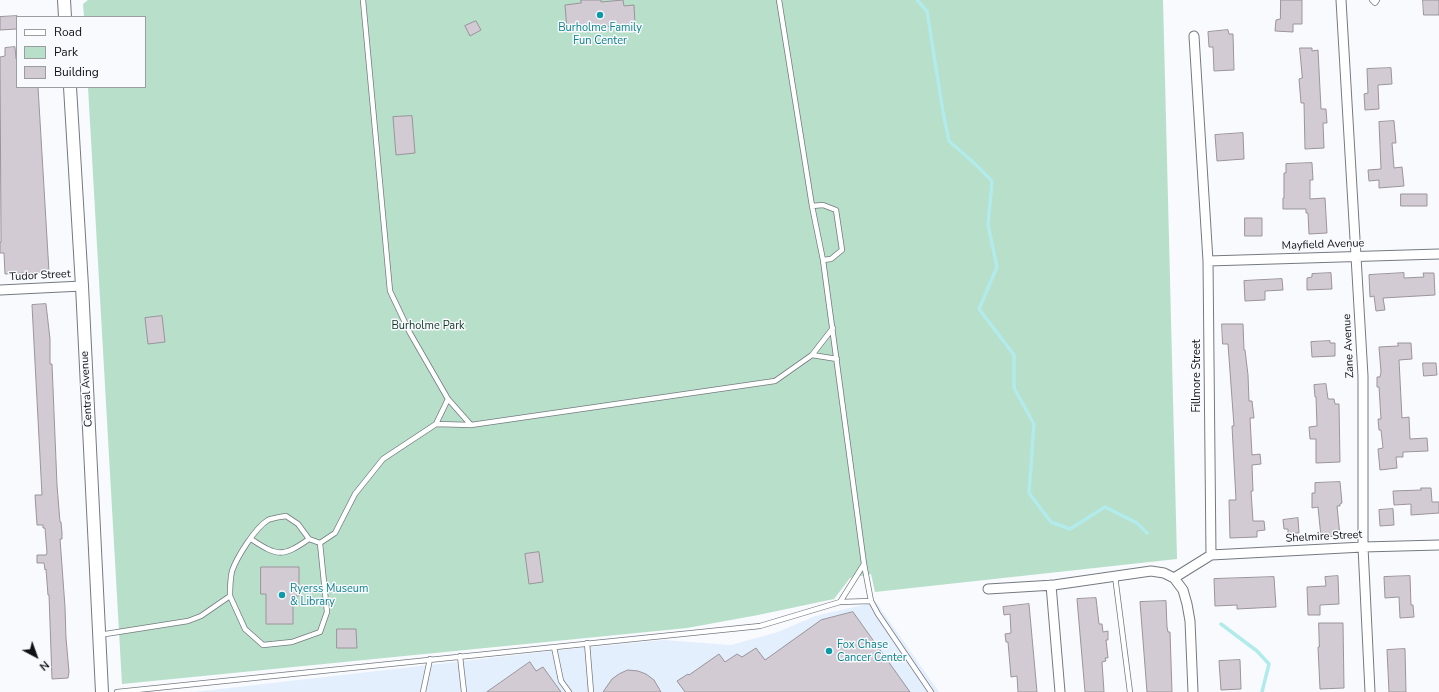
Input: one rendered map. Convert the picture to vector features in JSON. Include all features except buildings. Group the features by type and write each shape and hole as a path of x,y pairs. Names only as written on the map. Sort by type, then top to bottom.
{"main road":[{"path":"64,0 65,16"},
{"name":"Central Avenue","path":"70,88 82,286 102,692"}],"street":[{"name":"Zane Avenue","path":"1341,0 1363,376 1363,547 1370,692"},
{"name":"Fillmore Street","path":"1194,36 1208,261 1211,555"},
{"name":"Mayfield Avenue","path":"1208,261 1439,254"},
{"name":"Tudor Street","path":"0,290 82,286"},
{"name":"Shelmire Street","path":"1211,555 1363,547 1439,545"},
{"path":"1174,578 1211,555"},
{"path":"988,589 1051,585 1151,571 1164,573 1174,578 1183,590 1190,621 1193,692"},
{"path":"1051,585 1060,692"}],"lane":[{"path":"363,0 390,291 410,333 448,399 471,425"},
{"path":"779,0 812,206 823,260 864,564 871,601 878,614 931,692"},
{"path":"1372,0 1375,3 1377,0"},
{"path":"812,206 823,206 836,210 842,250 831,259 823,260"},
{"path":"436,424 471,425 775,380 812,355 833,328"},
{"path":"812,355 837,359"},
{"path":"320,543 335,532 355,494 383,460 436,424 448,399"},
{"path":"286,516 298,524 309,539 320,543 328,612 320,632 292,642 263,645 245,630 230,596 233,570 239,558 258,529 268,520 286,516"},
{"path":"251,539 267,550 281,553 293,550 309,539"},
{"path":"840,602 864,564"},
{"path":"1115,576 1130,692"},
{"path":"100,635 188,620 201,616 230,596"},
{"path":"117,692 760,626 840,602 871,601"},
{"path":"587,643 591,692"},
{"path":"554,647 561,681 569,692"},
{"path":"460,656 464,692"},
{"path":"423,692 430,659"}],"shaded area":[{"path":"876,602 939,692 194,692 560,650 664,640 731,645 778,632 815,616"}],"green space":[{"name":"Burholme Park","path":"88,0 1163,0 1177,559 875,592 871,574 850,578 834,599 687,628 122,684 88,88 146,88 146,16 84,16 83,4"}],"waterway":[{"path":"917,0 927,11 949,141 992,181 988,225 997,267 979,309 1014,355 1014,388 1034,424 1029,493 1051,522 1070,529 1105,507 1137,523 1147,533"},
{"path":"1221,624 1257,651 1269,664 1262,692"}],"place":[{"name":"Burholme Family Fun Center","path":"600,15"},
{"name":"Ryerss Museum & Library","path":"282,595"},
{"name":"Fox Chase Cancer Center","path":"829,651"}]}
